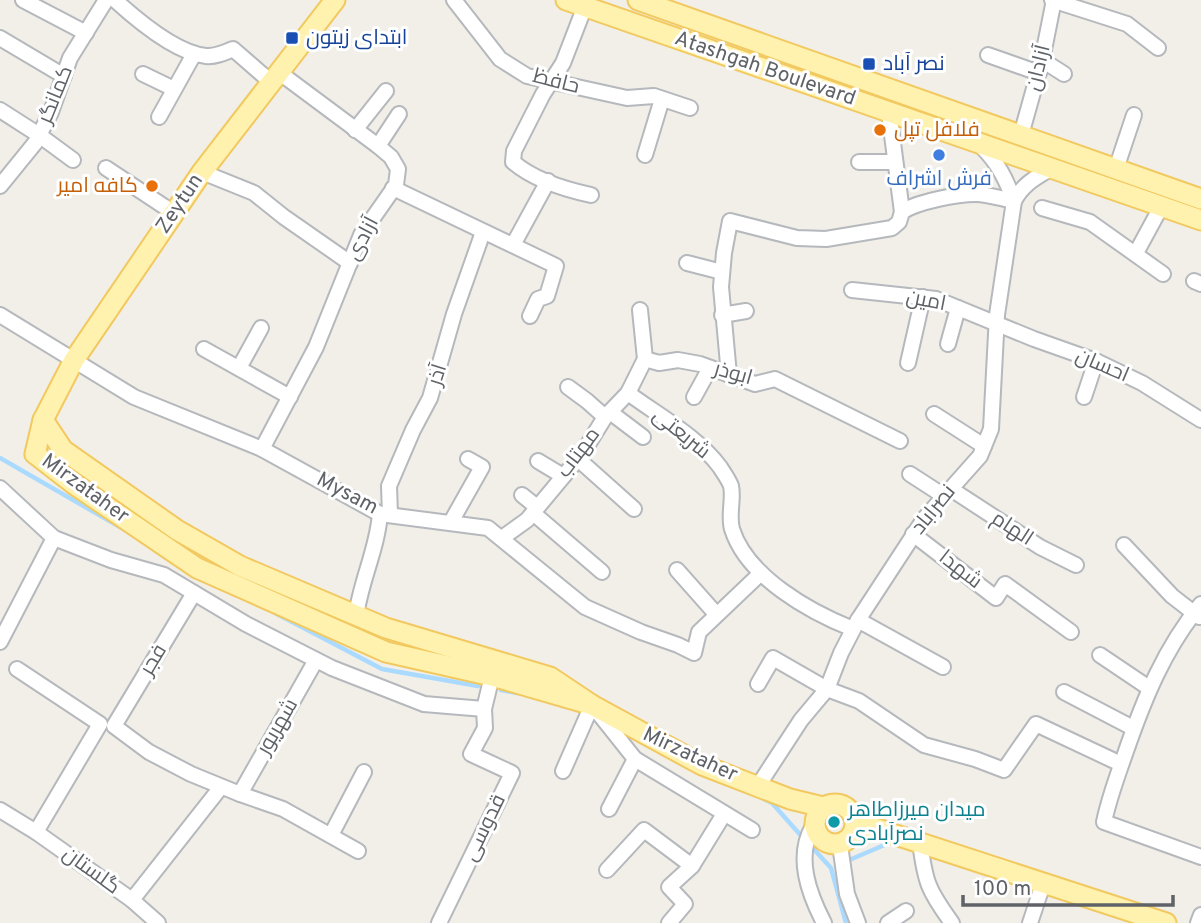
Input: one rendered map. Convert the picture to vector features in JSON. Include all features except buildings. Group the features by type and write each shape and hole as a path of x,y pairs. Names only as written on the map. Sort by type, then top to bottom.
{"main road":[{"name":"Zeytun","path":"43,419 74,360 202,172 335,0"},
{"name":"Atashgah Boulevard","path":"638,0 1201,199"},
{"name":"Atashgah Boulevard","path":"575,3 1201,220"},
{"name":"Mirzataher","path":"43,419 63,450 177,530 240,566 386,628 550,677 592,705 702,765 790,799 818,835 826,840 849,836 848,808 838,804 812,827"},
{"name":"Mirzataher","path":"43,419 35,454 75,485 197,568 386,652 492,676 592,705"},
{"path":"849,836 885,833 920,842 1167,923"}],"street":[{"path":"23,0 86,33"},
{"name":"کمانگر","path":"0,186 35,143 51,112 70,58 106,0"},
{"path":"115,0 151,30 194,54 209,57 233,49 391,157 398,169 396,185 393,188 556,266 547,296 538,299 530,316"},
{"name":"حافظ","path":"454,0 500,60 527,76 627,98 654,96 690,108"},
{"path":"1053,0 1127,24 1158,48"},
{"name":"آزادان","path":"1021,135 1040,66 1053,0"},
{"path":"575,3 563,63 514,151 513,162 527,174 591,195"},
{"path":"0,38 64,76"},
{"path":"159,117 194,54"},
{"path":"988,55 1040,66 1063,74"},
{"path":"143,74 174,89"},
{"path":"355,130 386,91"},
{"path":"645,155 662,99"},
{"path":"0,110 73,160"},
{"path":"729,374 722,315 722,272 730,221 797,239 826,239 892,228 899,222 902,212 889,112"},
{"path":"378,146 399,114"},
{"path":"1116,169 1134,115"},
{"path":"977,142 995,160 1006,177 1014,201"},
{"path":"859,162 895,162"},
{"path":"106,168 174,213"},
{"path":"1014,201 1021,188 1052,169"},
{"path":"202,172 254,193 350,263"},
{"path":"513,245 548,181"},
{"name":"آزادی","path":"262,449 316,347 361,235 393,188"},
{"path":"902,212 910,206 977,194 1014,201"},
{"name":"نصراباد","path":"758,786 801,720 827,689 855,625 913,534 980,456 991,429 997,324 1014,201"},
{"path":"1136,253 1161,207"},
{"path":"1042,208 1090,222 1163,274"},
{"name":"آذر","path":"356,615 359,590 385,515 389,486 430,398 454,314 483,232"},
{"path":"687,263 722,272"},
{"name":"امین","path":"852,290 923,296 997,324"},
{"path":"908,363 923,296"},
{"path":"948,344 958,308"},
{"path":"640,310 645,359"},
{"path":"722,315 746,311"},
{"name":"Mysam","path":"0,315 134,397 262,449 385,515 488,528 585,607 641,632 694,653 699,632 716,614"},
{"name":"احسان","path":"997,324 1096,362 1142,383 1201,420"},
{"path":"239,368 261,328"},
{"path":"204,349 290,397"},
{"name":"ابوذر","path":"645,359 659,363 678,360 755,384 775,379 901,441"},
{"name":"مهتاب","path":"502,538 527,520 578,459 608,415 628,393 645,359"},
{"path":"1084,397 1096,362"},
{"path":"694,397 710,368"},
{"path":"568,387 643,437"},
{"name":"شریعتی","path":"628,393 701,445 720,468 731,485 732,529 761,573 793,599 826,618 855,625 943,667"},
{"path":"934,414 984,446"},
{"path":"451,522 482,467 468,459"},
{"path":"578,459 634,509"},
{"path":"538,461 563,476"},
{"name":"الهام","path":"910,474 1076,565"},
{"path":"0,488 54,538 111,560 164,575 246,624 316,660 424,704 484,709"},
{"path":"523,495 535,510 602,572"},
{"name":"شهدا","path":"913,534 996,598 1005,584 1071,632"},
{"path":"0,642 54,538"},
{"path":"1124,545 1172,596 1199,611 1170,645 1149,688 1110,793 1104,822 1201,857"},
{"path":"677,570 716,614 761,573"},
{"name":"فجر","path":"194,593 114,726 149,752 221,787"},
{"path":"1100,655 1149,688"},
{"path":"758,684 773,658 827,689 859,701 924,745 1004,770 1036,724 1121,764"},
{"name":"شهریور","path":"240,794 316,660"},
{"path":"17,669 100,724 36,832"},
{"name":"قدوسی","path":"443,921 512,773 471,754 485,728 484,709 492,676"},
{"path":"1063,692 1133,728"},
{"path":"563,771 592,705 635,759 752,830"},
{"path":"609,809 635,759"},
{"path":"331,835 364,772"},
{"path":"221,787 283,808 358,850"},
{"name":"گلستان","path":"0,810 36,832 132,900 221,787"},
{"path":"669,923 685,904 668,887 692,866 724,814"},
{"path":"812,827 803,860 815,905 824,923"},
{"path":"607,870 644,830 692,866"},
{"path":"849,836 847,894 858,923"},
{"path":"920,842 924,874 932,896 952,923"},
{"path":"1030,923 1042,884"},
{"path":"132,900 158,923"},
{"path":"888,923 906,911"},
{"path":"1198,923 1201,915"}],"waterway":[{"path":"0,458 127,531"},
{"path":"275,613 382,669 478,686"},
{"path":"501,690 517,693"},
{"path":"760,797 772,803 804,839"},
{"path":"847,861 889,843 894,844"},
{"path":"810,845 831,868 846,923"}],"place":[{"name":"ابتدای زیتون","path":"292,38"},
{"name":"نصر آباد","path":"869,64"},
{"name":"فلافل تپل","path":"880,130"},
{"name":"فرش اشراف","path":"939,155"},
{"name":"کافه امیر","path":"152,186"},
{"name":"میدان میرزاطاهر نصرآبادی","path":"834,822"}]}
